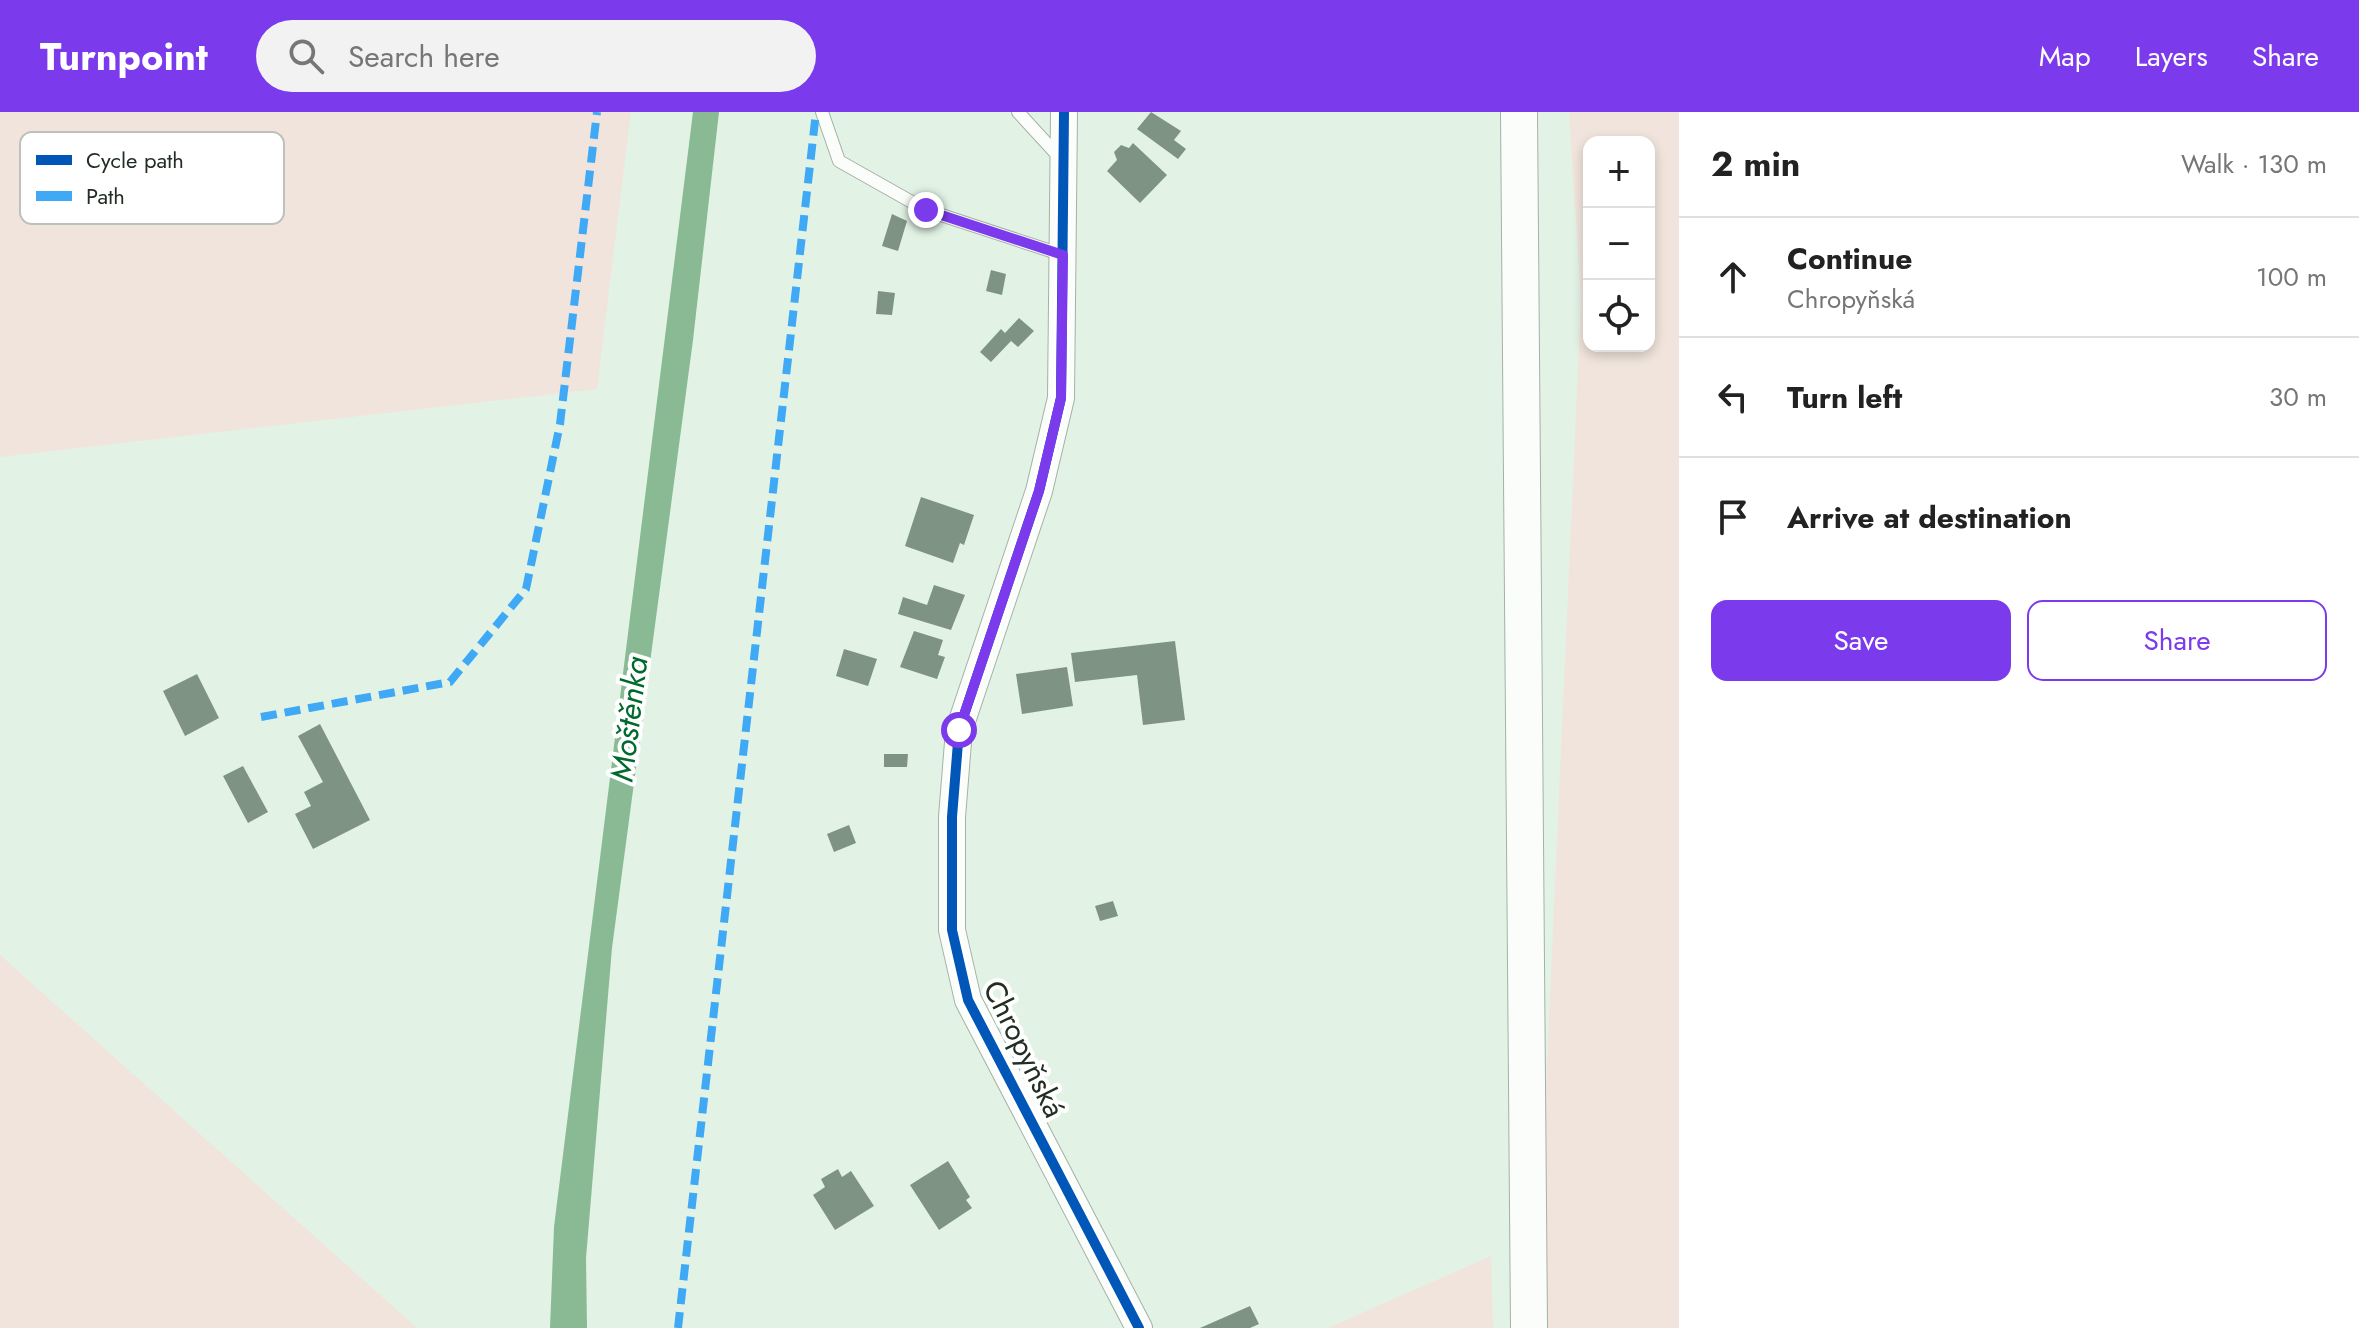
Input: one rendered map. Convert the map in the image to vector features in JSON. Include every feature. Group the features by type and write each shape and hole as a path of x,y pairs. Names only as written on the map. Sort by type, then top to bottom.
{"main road":[{"path":"1519,112 1529,1328"}],"street":[{"name":"Chropyňská","path":"1064,112 1061,398 1039,491 959,730 952,817 952,930 968,1000 1139,1328"}],"lane":[{"path":"822,112 839,161 926,210 1063,255"},
{"path":"1018,112 1063,161"}],"shaded area":[{"path":"0,112 631,112 597,389 0,457"},
{"path":"1569,112 1679,112 1679,1328 1546,1328 1540,1220 1581,300"},
{"path":"0,955 417,1328 0,1328"},
{"path":"1491,1256 1493,1328 1328,1328"}],"water":[{"name":"Moštěnka","path":"693,112 719,112 693,340 612,948 586,1258 587,1328 550,1328 554,1227"}],"building":[{"path":"1151,112 1181,131 1174,140 1186,149 1178,159 1137,129"},
{"path":"1133,143 1167,175 1140,203 1107,171 1117,160 1114,152 1121,145 1129,148"},
{"path":"892,214 907,221 898,251 882,246"},
{"path":"991,270 1006,274 1002,295 986,291"},
{"path":"878,291 895,293 892,315 876,314"},
{"path":"1019,318 1034,331 1018,347 1011,341 991,362 980,352 1001,329 1005,333"},
{"path":"921,497 974,515 964,545 960,543 953,563 905,546"},
{"path":"934,585 965,595 951,630 898,614 903,597 927,605"},
{"path":"914,631 943,640 938,655 945,657 937,679 900,667"},
{"path":"1175,641 1185,720 1143,725 1137,675 1075,682 1071,653"},
{"path":"844,649 877,659 868,686 836,676"},
{"path":"1067,667 1073,706 1022,714 1016,674"},
{"path":"197,674 219,718 185,736 163,691"},
{"path":"320,724 370,820 313,849 295,814 311,806 304,792 323,782 298,736"},
{"path":"884,754 908,754 907,767 884,767"},
{"path":"243,766 268,812 248,823 223,776"},
{"path":"849,825 856,843 834,852 827,834"},
{"path":"1113,901 1118,916 1100,921 1095,906"},
{"path":"948,1161 970,1197 966,1200 972,1208 939,1230 910,1185"},
{"path":"838,1169 842,1177 851,1171 874,1206 835,1230 813,1195 825,1187 821,1179"},
{"path":"1250,1306 1259,1324 1250,1328 1200,1328"}],"marked path":[{"path":"261,717 450,682 526,589 560,424 597,112"},
{"path":"678,1328 816,112"}],"cycle path":[{"path":"1064,112 1061,398 1039,491 959,730 952,817 952,930 968,1000 1139,1328"}],"route":[{"path":"926,210 1063,255 1061,398 1039,491 959,730"}]}
